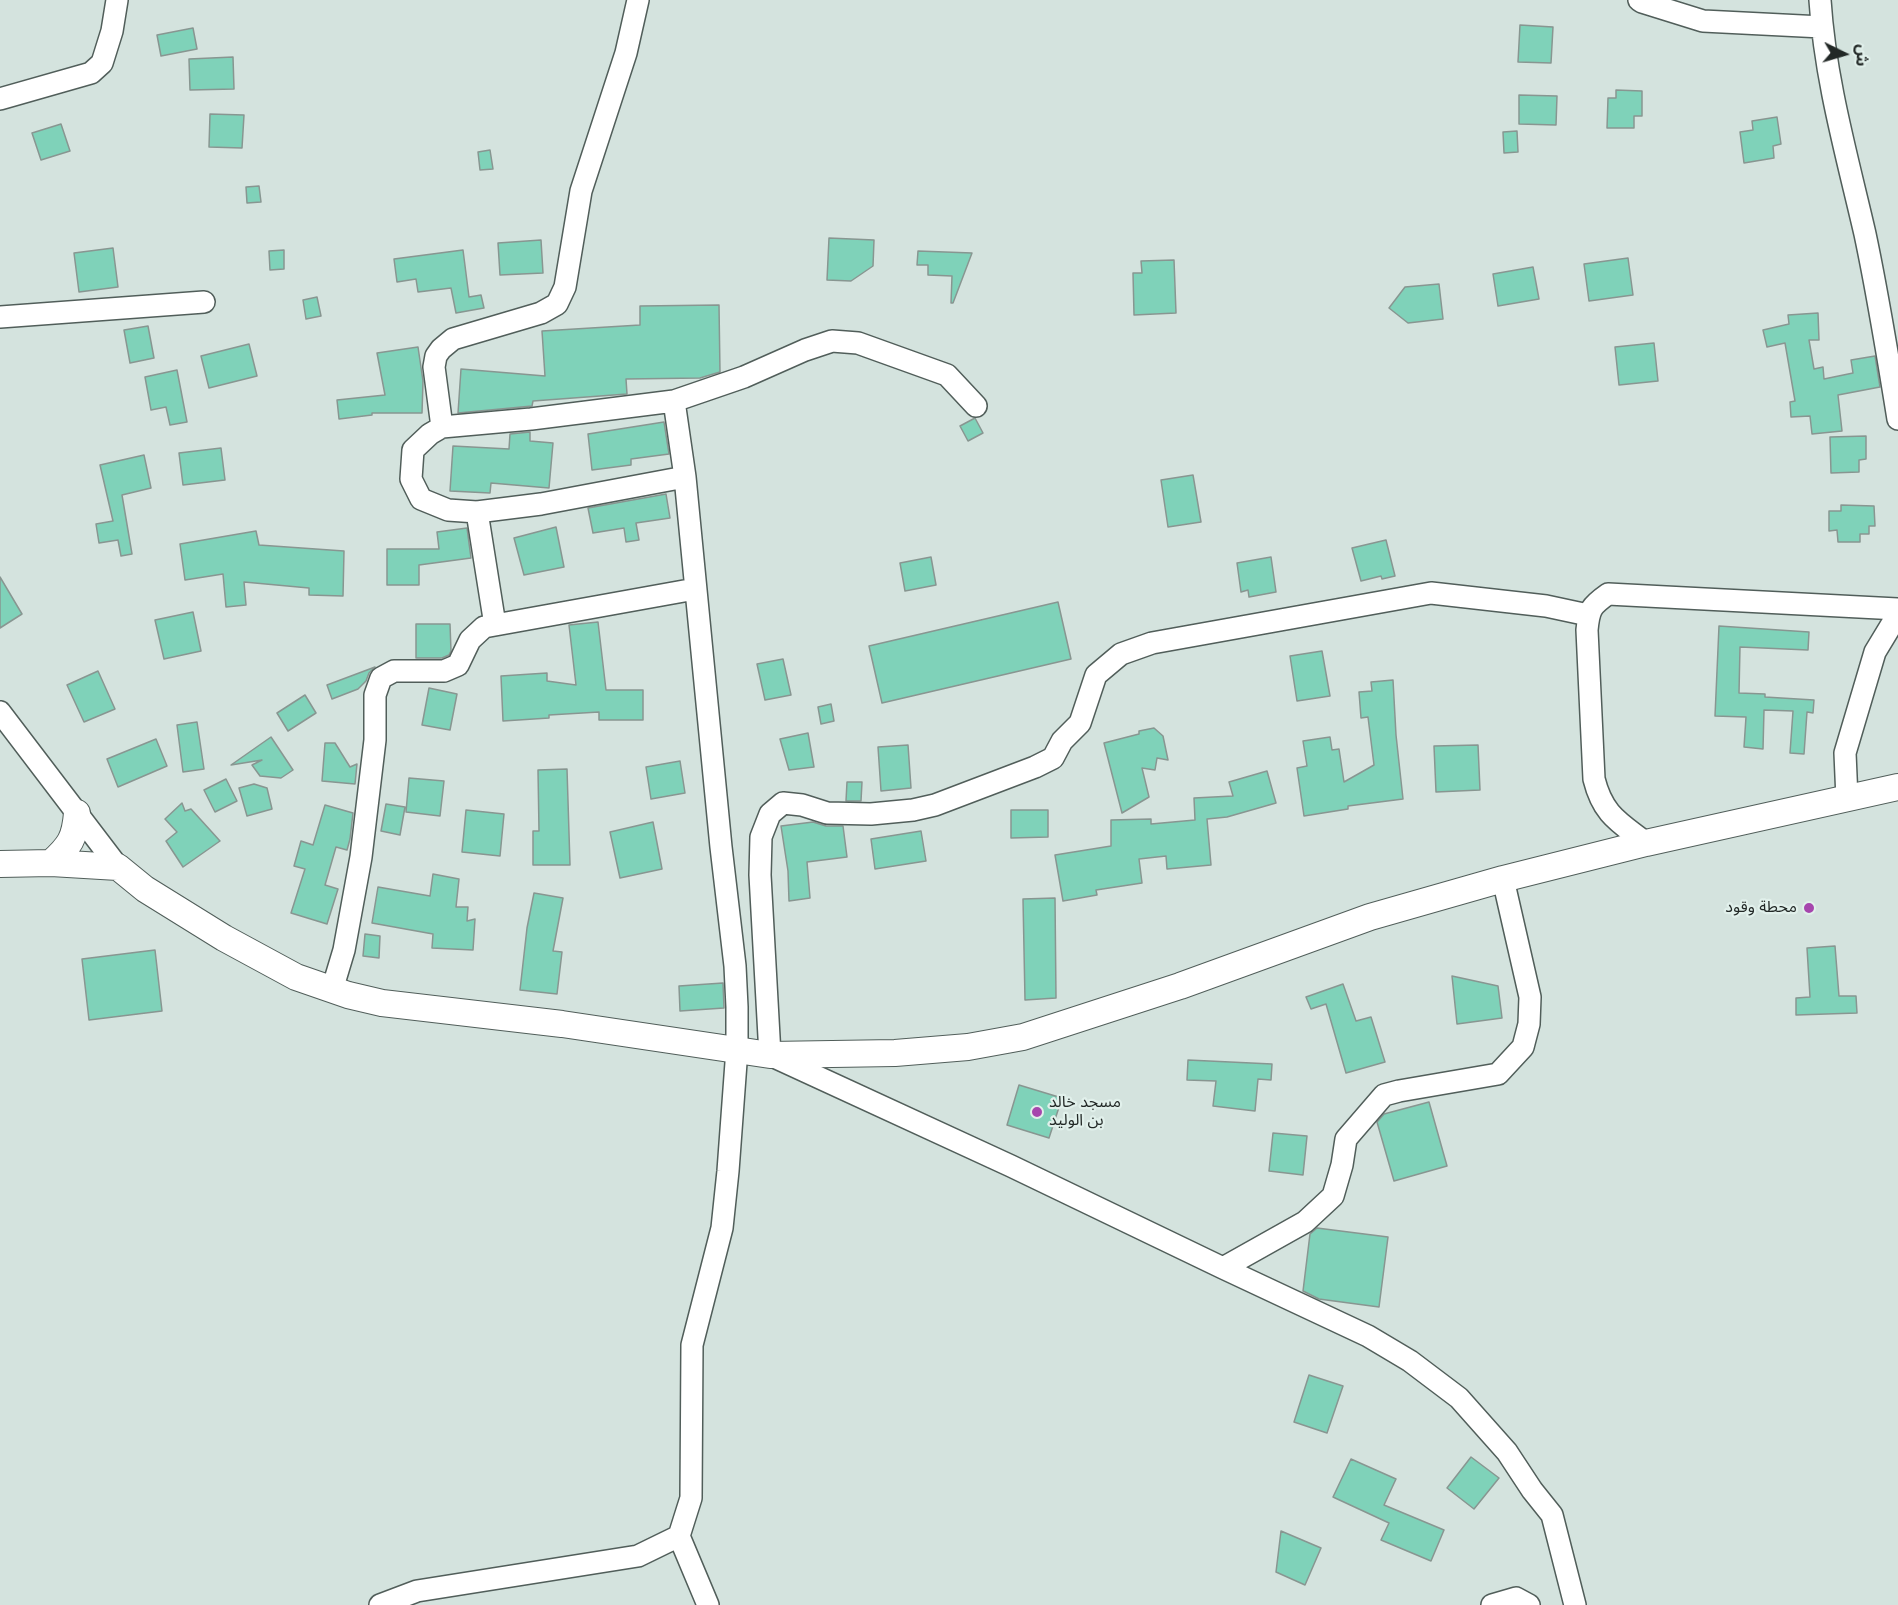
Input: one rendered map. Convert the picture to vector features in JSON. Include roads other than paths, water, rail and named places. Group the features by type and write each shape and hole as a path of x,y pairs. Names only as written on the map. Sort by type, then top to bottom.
{"street":[{"path":"0,99 92,74 102,63 117,0"},
{"path":"442,427 434,367 436,356 441,349 453,339 542,313 557,304 565,287 581,191 626,53 638,0"},
{"path":"1639,0 1703,21 1822,27"},
{"path":"1820,0 1822,27 1840,132 1865,235 1898,418"},
{"path":"0,317 204,302"},
{"path":"685,477 541,504 477,512 448,510 421,499 411,479 413,450 430,434 442,427 531,419 674,401 744,377 805,350 832,342 858,343 947,375 976,406"},
{"path":"674,401 685,477 721,847 735,966 737,1049 728,1171 722,1228 692,1346 692,1498 679,1536 708,1605"},
{"path":"477,512 495,625"},
{"path":"332,990 344,950 361,857 375,741 375,695 381,678 394,671 444,671 458,665 470,640 484,627 696,590"},
{"path":"770,1054 760,875 761,837 770,814 783,803 802,805 827,813 872,814 913,810 935,805 1035,767 1053,758 1062,741 1080,723 1096,675 1121,654 1152,643 1431,593 1546,606 1588,615"},
{"path":"1646,843 1612,817 1599,798 1594,779 1587,630 1588,615 1594,604 1608,594 1898,609"},
{"path":"1847,799 1845,753 1875,652 1898,614"},
{"path":"0,712 118,867 145,889 224,938 296,977 332,990 382,1003 562,1024 770,1054 895,1053 968,1047 1023,1037 1180,986 1370,917 1503,879 1646,843 1898,787"},
{"path":"51,863 66,849 73,838 76,813"},
{"path":"0,864 51,863 118,867"},
{"path":"1224,1268 1305,1222 1333,1196 1342,1165 1346,1139 1384,1095 1498,1074 1522,1047 1528,1024 1530,997 1503,879"},
{"path":"770,1054 1368,1336 1410,1361 1459,1398 1507,1452 1552,1515 1575,1605"},
{"path":"380,1605 417,1592 638,1556 679,1536"},
{"path":"1492,1605 1516,1598 1529,1605"}],"place":[{"name":"محطة وقود","path":"1809,908"},
{"name":"مسجد خالد بن الوليد","path":"1037,1112"}]}
